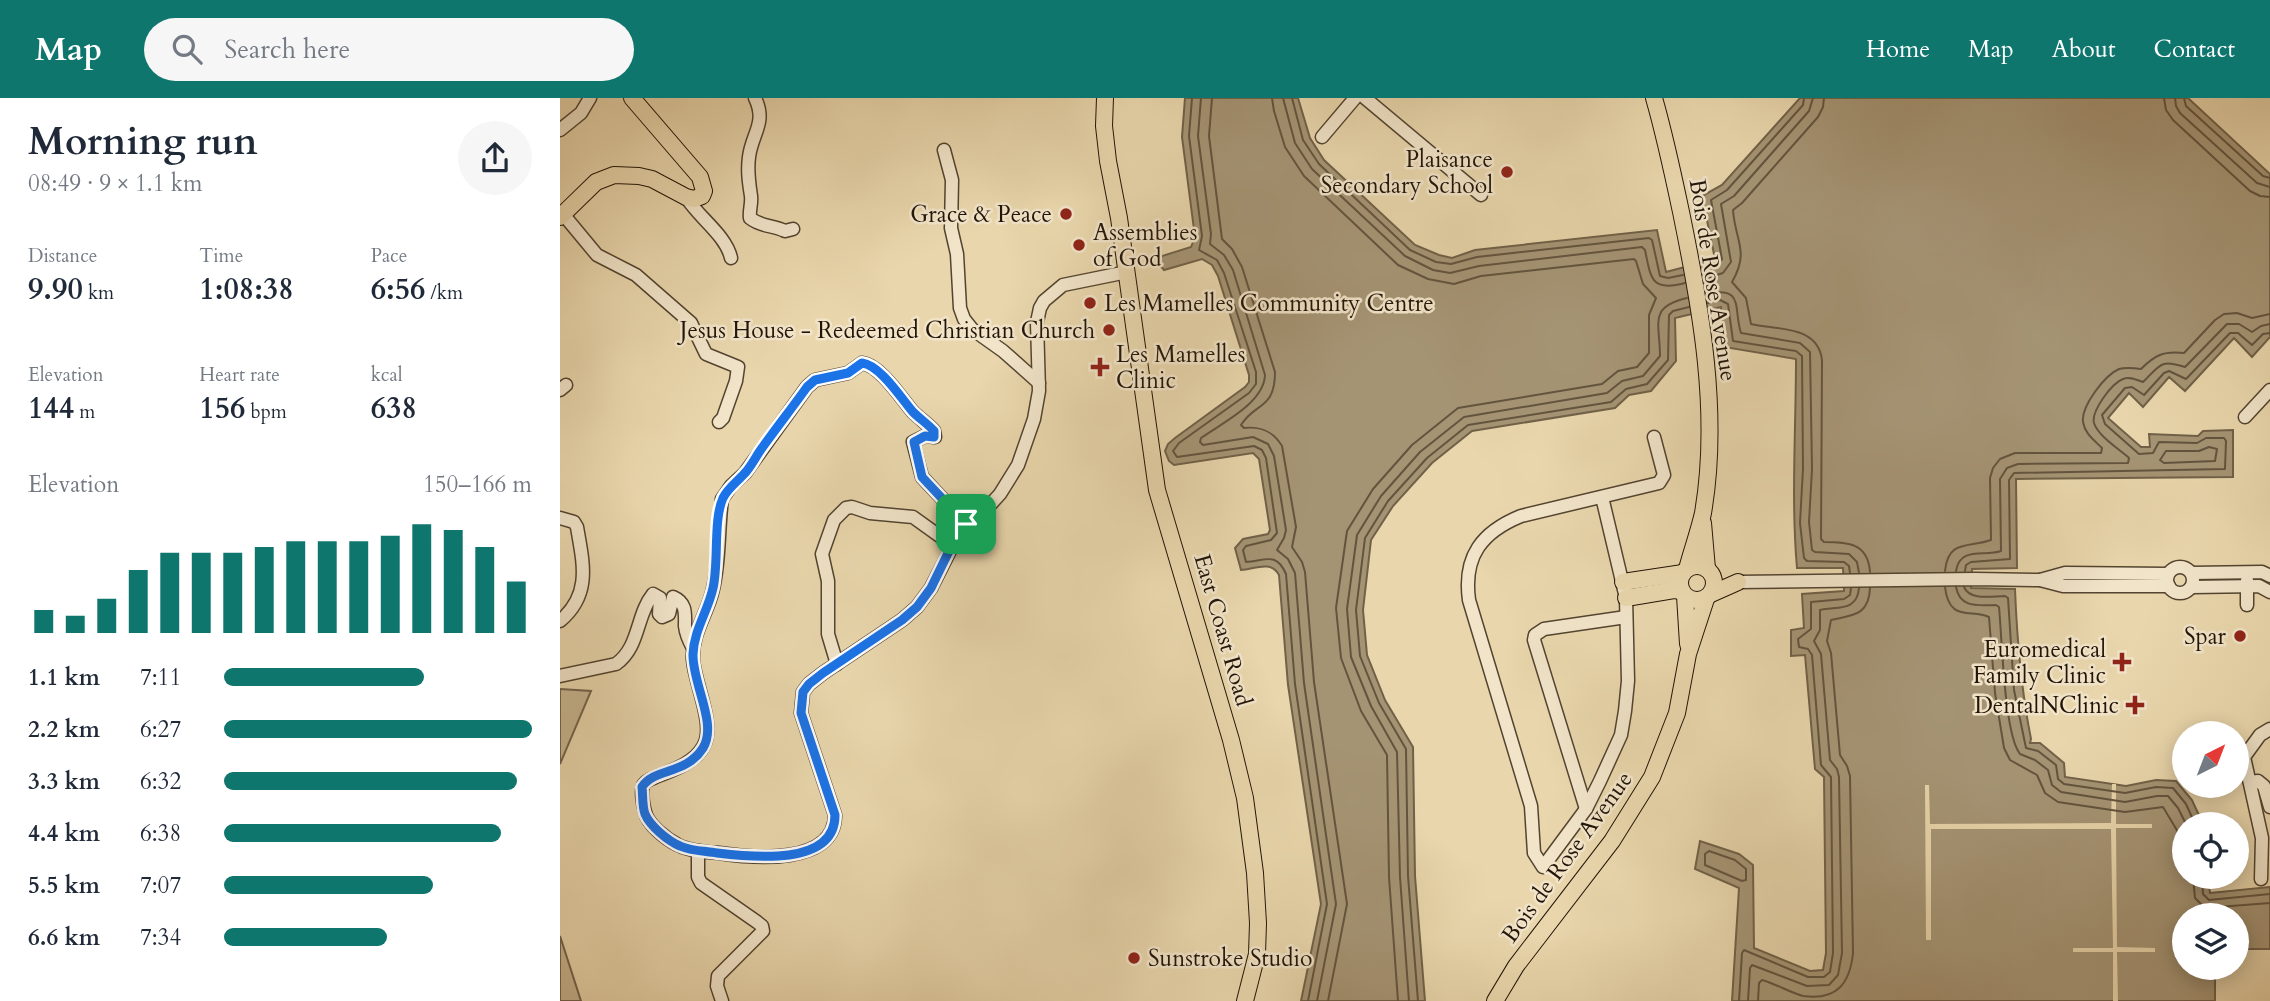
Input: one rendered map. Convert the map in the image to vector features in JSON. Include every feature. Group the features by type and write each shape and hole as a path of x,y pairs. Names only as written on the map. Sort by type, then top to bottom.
{"main road":[{"name":"East Coast Road","path":"1105,98 1104,126 1108,161 1127,271 1157,490 1231,740 1245,798 1254,863 1258,923 1257,954 1245,1001"},
{"name":"Bois de Rose Avenue","path":"1654,98 1664,131 1691,260 1700,318 1708,407 1708,463 1702,514 1685,571"},
{"path":"561,216 596,182 614,175 652,179 686,197 694,199 702,196 704,191 700,177 639,100"},
{"name":"Bois de Rose Avenue","path":"1702,514 1709,571"},
{"path":"1625,590 1697,566 1738,582"},
{"path":"1683,594 1679,582 1685,571"},
{"path":"1708,596 1714,586 1709,571"},
{"path":"1625,590 1674,590 1695,601 1738,582"},
{"name":"Bois de Rose Avenue","path":"1683,594 1688,654"},
{"name":"Bois de Rose Avenue","path":"1495,1001 1516,966 1612,841 1652,777 1677,713 1688,654 1708,596"}],"street":[{"path":"560,130 581,113 590,98"},
{"path":"755,98 760,123 749,156 747,173 751,195 750,218 760,225 785,231 793,229"},
{"path":"1322,137 1355,98"},
{"path":"1365,98 1481,195"},
{"path":"944,150 952,180 951,228 957,254 960,308 964,319 971,329 1003,351 1039,383"},
{"path":"686,197 694,210 720,238 731,258"},
{"path":"561,216 597,255 636,275 691,323 706,354 738,368 723,418 719,422"},
{"path":"966,524 922,477 914,442 925,436 934,437 934,431 916,415 877,370 862,363 840,376 815,380 807,387 745,473 722,499 713,591 694,639 697,688 706,712 708,729 705,746 692,762 646,781 642,787 645,814 658,831 679,846 748,857 785,857 817,845 831,833 835,826 835,815 801,713 803,692 809,684 917,607 931,588 952,545 966,524 1000,494 1018,465 1034,419 1039,383 1037,322 1044,301 1063,285 1127,271"},
{"path":"2245,417 2270,390"},
{"path":"1602,497 1625,590 1628,681 1621,735 1586,809 1544,867 1534,853 1531,806 1469,600 1469,566 1486,536 1501,524 1521,516 1602,497 1654,485 1664,475 1654,437"},
{"path":"838,664 828,634 828,581 822,554 834,520 846,508 852,507 870,513 913,517 952,545"},
{"path":"560,518 574,522 584,566 584,581 573,610 560,621"},
{"path":"2169,580 2175,567 2180,566 2192,573 2262,579"},
{"path":"1738,582 2040,580 2064,573 2169,580"},
{"path":"2192,573 2192,587"},
{"path":"2169,580 2178,593 2185,593 2192,587 2262,579"},
{"path":"2247,605 2262,579"},
{"path":"560,676 621,661 632,646 653,594 660,598 659,614 662,617 669,614 673,597 681,601 687,617 688,638 694,649"},
{"path":"1586,809 1534,640 1535,635 1544,628 1626,617"},
{"path":"2261,879 2262,838 2244,757 2260,735 2270,729"},
{"path":"2250,782 2258,781 2264,786 2270,807"},
{"path":"698,850 698,877 701,883 757,922 762,931 718,976 717,986 722,1001"}],"shaded area":[{"path":"560,689 591,691 560,764"},
{"path":"560,936 581,1001 560,1001"}],"water":[{"path":"1185,98 1298,98 1310,138 1324,160 1415,245 1452,258 1475,250 1657,230 1666,272 1715,259 1702,196 1722,185 1800,98 2188,98 2270,174 2270,337 2252,357 2234,338 2185,391 2169,377 2143,407 2129,393 2108,418 2141,447 2150,447 2149,434 2198,436 2203,431 2233,430 2233,477 2016,479 2017,568 1972,569 1971,588 2015,589 2020,664 2030,743 2040,743 2064,763 2065,777 2126,786 2156,780 2172,781 2172,798 2190,798 2198,812 2172,812 2172,889 2210,889 2210,893 2270,887 2270,949 2249,949 2249,903 2172,903 2172,980 2215,980 2215,1001 1732,1001 1739,888 1695,869 1700,841 1739,854 1753,865 1754,948 1810,971 1823,970 1826,953 1824,777 1815,769 1805,655 1791,656 1791,630 1804,628 1802,594 1844,591 1843,568 1797,568 1794,490 1796,359 1724,347 1721,307 1675,318 1676,361 1651,391 1629,395 1615,408 1472,431 1432,463 1393,506 1371,540 1363,610 1367,655 1385,700 1413,747 1415,876 1425,1001 1301,1001 1321,904 1288,685 1279,575 1276,570 1262,566 1241,570 1235,548 1243,539 1268,534 1270,530 1259,459 1253,453 1174,465 1165,451 1175,438 1249,382 1218,276 1212,265 1202,259 1164,270 1158,263 1162,256 1191,247 1195,237 1182,137"}],"pier":[{"path":"2112,784 2116,784 2116,824 2152,824 2152,828 2116,828 2117,947 2155,948 2155,952 2117,952 2118,1001 2113,1001 2113,952 2073,952 2073,948 2113,948 2111,829 1931,829 1931,940 1926,940 1925,785 1929,785 1930,824 2111,823"}],"place":[{"name":"Plaisance Secondary School","path":"1507,172"},
{"name":"Grace & Peace","path":"1066,214"},
{"name":"Assemblies of God","path":"1079,245"},
{"name":"Les Mamelles Community Centre","path":"1090,303"},
{"name":"Jesus House - Redeemed Christian Church","path":"1109,330"},
{"name":"Les Mamelles Clinic","path":"1100,367"},
{"name":"Spar","path":"2240,636"},
{"name":"Euromedical Family Clinic","path":"2122,662"},
{"name":"DentalNClinic","path":"2135,705"},
{"name":"Sunstroke Studio","path":"1134,958"}],"route":[{"path":"862,363 877,370 916,415 934,431 934,437 916,439 913,445 922,477 966,524 952,545 931,588 917,607 823,673 803,692 801,713 835,815 835,826 825,840 785,857 748,857 679,846 658,831 645,814 642,787 646,781 656,776 678,770 692,762 705,746 708,729 706,712 697,688 694,639 713,591 722,499 745,473 807,387 815,380 848,373 862,363"}]}
